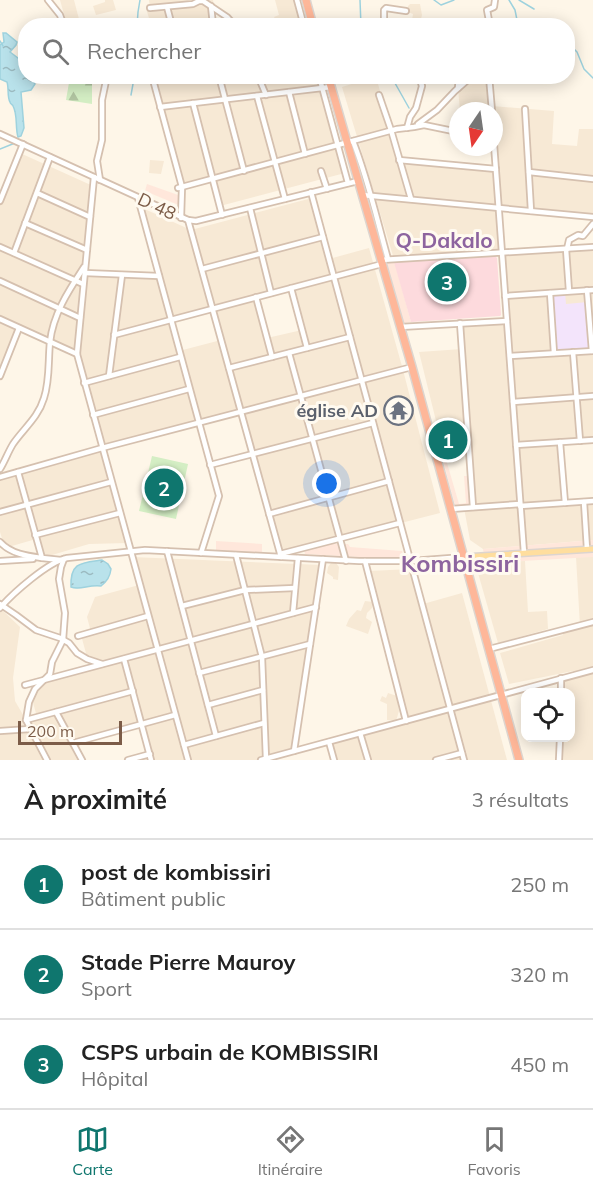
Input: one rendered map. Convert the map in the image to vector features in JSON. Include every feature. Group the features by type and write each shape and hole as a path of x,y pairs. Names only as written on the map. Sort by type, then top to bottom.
{"highway":[{"path":"306,0 311,18"},
{"path":"330,84 350,142 358,181 384,261 519,760"}],"main road":[{"path":"464,557 590,549"}],"street":[{"path":"48,0 61,18"},
{"path":"297,0 302,18"},
{"path":"488,18 487,10 494,7 495,0"},
{"path":"150,8 203,1 228,18"},
{"path":"211,6 212,18"},
{"path":"167,7 170,18"},
{"path":"384,18 386,9 406,11"},
{"path":"100,180 97,161 102,140 102,100 105,84"},
{"path":"154,84 180,188 181,218"},
{"path":"221,84 244,171"},
{"path":"261,84 266,95"},
{"path":"321,84 348,183"},
{"path":"407,128 416,108 421,84"},
{"path":"458,84 458,88"},
{"path":"414,128 437,110 463,84"},
{"path":"490,84 491,102"},
{"path":"160,107 331,87"},
{"path":"289,92 305,154"},
{"path":"379,95 411,199"},
{"path":"256,96 285,199"},
{"path":"193,103 222,214"},
{"path":"525,109 531,211"},
{"path":"180,188 391,130 424,125 449,130"},
{"name":"D 48","path":"0,134 188,220 196,221 358,181"},
{"path":"0,201 18,142"},
{"path":"350,142 360,158 371,195 384,261"},
{"path":"495,156 524,553"},
{"path":"14,253 50,157"},
{"path":"399,160 496,169"},
{"path":"321,171 327,189"},
{"path":"529,172 593,179"},
{"path":"94,177 76,354 188,760"},
{"path":"311,192 464,760"},
{"path":"37,193 90,217"},
{"path":"362,195 593,217"},
{"path":"138,198 219,496 201,553"},
{"path":"250,208 271,293"},
{"path":"188,220 281,556"},
{"path":"25,223 87,250"},
{"path":"569,291 566,249 569,240 583,236 593,224"},
{"path":"202,269 323,237"},
{"path":"0,247 83,284"},
{"path":"114,335 334,277 384,261 593,247"},
{"path":"0,468 14,443 31,423 44,399 52,327 59,308 85,265"},
{"path":"85,273 159,276"},
{"path":"109,376 122,274"},
{"path":"0,281 80,318"},
{"path":"291,288 307,348"},
{"path":"510,356 592,351 587,290"},
{"path":"505,296 593,290"},
{"path":"550,293 554,353"},
{"path":"256,297 272,357"},
{"path":"0,319 76,354"},
{"path":"400,327 507,321"},
{"path":"460,323 473,507"},
{"path":"0,376 19,328"},
{"path":"229,368 350,337"},
{"path":"573,352 579,441"},
{"path":"289,353 346,561"},
{"path":"0,357 6,360"},
{"path":"84,383 180,357"},
{"path":"0,477 412,367"},
{"path":"93,415 189,389"},
{"path":"513,402 593,396"},
{"path":"210,465 373,423"},
{"path":"516,445 593,440"},
{"path":"560,442 565,503"},
{"path":"18,472 42,558"},
{"path":"0,512 111,482"},
{"path":"269,514 389,482"},
{"path":"452,509 593,501"},
{"path":"584,502 590,549"},
{"path":"36,535 120,513"},
{"path":"281,556 400,523"},
{"path":"0,542 5,548 22,555 62,559 145,550 346,561 411,561 464,557"},
{"path":"167,552 216,736"},
{"path":"236,555 262,657 264,760 593,670"},
{"path":"0,561 42,558"},
{"path":"293,613 298,558"},
{"path":"62,559 24,585 1,606 36,630 69,643 77,653 87,659 104,664"},
{"path":"47,760 26,720 29,702 35,688 50,674 52,662 63,640 65,613 59,579 62,559"},
{"path":"294,751 322,560"},
{"path":"365,561 406,721"},
{"path":"182,606 245,590 295,588"},
{"path":"26,686 315,607"},
{"path":"78,636 148,616"},
{"path":"489,649 593,622"},
{"path":"200,673 310,644"},
{"path":"124,659 151,757 128,760"},
{"path":"561,678 561,688"},
{"path":"208,705 263,690"},
{"path":"26,720 133,691"},
{"path":"56,712 82,760"},
{"path":"73,743 175,715"},
{"path":"184,745 264,723"},
{"path":"0,731 30,729"},
{"path":"360,733 368,760"},
{"path":"329,742 334,760"},
{"path":"559,760 560,742"},
{"path":"436,760 462,753"}],"shaded area":[{"path":"60,0 74,0 79,18 65,18"},
{"path":"105,0 113,0 116,10 96,15 93,6"},
{"path":"149,0 213,0 216,18 149,18 146,8 150,8"},
{"path":"275,0 298,0 303,18 274,18 279,15"},
{"path":"420,4 421,18 412,18 413,14 408,12 408,6"},
{"path":"154,84 321,84 345,173 220,206 212,179 182,187"},
{"path":"352,84 378,84 400,160 496,169 496,156 503,156 503,107 554,111 552,144 577,146 579,129 593,129 593,217 499,208 502,253 394,259 342,87"},
{"path":"463,84 490,84 492,102 459,102 458,88"},
{"path":"20,153 93,186 85,273 158,275 140,207 191,230 312,198 329,259 369,248 440,513 280,554 241,412 103,448 128,543 89,544 42,558 36,539 5,548 0,532 0,477 102,448 77,354 19,328 0,376 0,201","holes":["291,288 302,330 267,338 256,297","212,309 221,340 179,351 171,320"]},
{"path":"150,160 164,161 161,174 149,173"},
{"path":"147,184 181,196 181,206 145,191"},
{"path":"593,247 593,440 561,442 565,503 593,501 593,540 483,549 470,540 464,508 472,508 467,431 439,433 419,352 462,349 460,323 507,320 502,253"},
{"path":"495,256 497,258 500,316 411,322 394,262"},
{"path":"394,259 411,322 399,324 381,260"},
{"path":"565,292 566,304 588,302 592,351 554,353 550,293"},
{"path":"445,456 459,504 466,503 464,476 471,476 473,507 456,509 442,457"},
{"path":"333,540 334,544 348,544 350,547 402,551 403,557 305,554 304,548"},
{"path":"593,540 593,557 485,563 483,549"},
{"path":"216,541 262,544 262,553 216,550"},
{"path":"132,557 322,565 294,751 261,760 128,760 150,754 142,724 73,743 82,760 0,760 0,608 20,627 13,678 15,701 26,720 37,717 32,699 44,681 90,668 81,635 91,632 87,617 95,597 139,585"},
{"path":"576,557 593,557 593,760 559,760 560,742 575,742 575,688 561,688 561,678 574,675 573,671 509,684 500,653 563,635 562,630 580,626"},
{"path":"525,561 528,612 547,611 548,629 498,643 478,573 484,571 485,563"},
{"path":"331,563 336,563 339,567 338,580 333,579 327,573"},
{"path":"413,569 423,604 462,593 507,760 334,760 329,742 406,721 368,571"},
{"path":"365,601 373,602 366,618 372,622 368,634 346,626 357,610 361,611"},
{"path":"388,693 397,696 399,711 396,721 387,720 387,704 380,701 382,696 386,698"}],"green space":[{"path":"69,84 92,84 92,104 66,100"},
{"path":"152,456 188,464 176,519 139,511"}],"water":[{"path":"3,33 17,42 10,52 18,58 18,84 35,84 31,90 21,92 24,128 21,136 18,137 7,82 0,79 0,45 4,42"},
{"path":"102,560 111,569 107,581 101,586 71,587 72,573 78,565"}],"waterway":[{"path":"138,18 140,0"},
{"path":"360,0 361,18"},
{"path":"434,0 441,5 454,0"},
{"path":"509,0 517,18"},
{"path":"519,0 534,9"},
{"path":"0,41 3,46"},
{"path":"575,50 584,69 593,78"},
{"path":"131,95 133,84"},
{"path":"396,84 409,108"},
{"path":"0,149 15,143"}],"place":[{"name":"CSPS urbain de KOMBISSIRI","path":"447,282"},
{"name":"église AD","path":"399,410"},
{"name":"post de kombissiri","path":"448,440"},
{"name":"Stade Pierre Mauroy","path":"164,488"}],"district":[{"name":"Q-Dakalo","path":"444,240"},
{"name":"Kombissiri","path":"460,563"}]}
